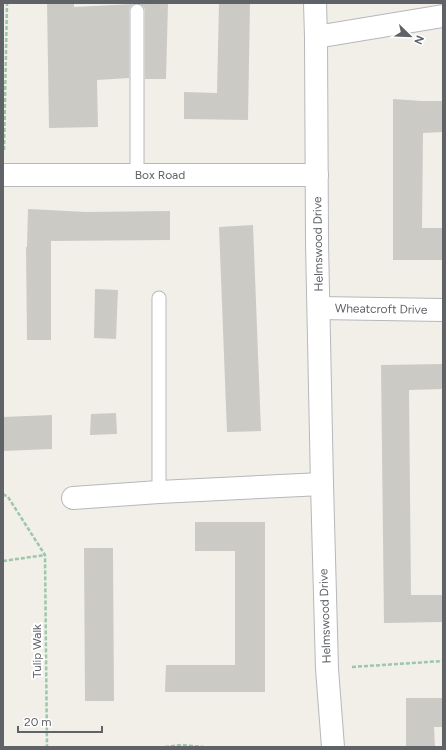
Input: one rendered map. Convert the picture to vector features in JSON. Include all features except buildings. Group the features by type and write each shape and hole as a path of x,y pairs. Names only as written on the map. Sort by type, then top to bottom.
{"street":[{"name":"Helmswood Drive","path":"314,3 316,37 317,243 322,484 327,669 333,747"},
{"path":"316,37 443,16"},
{"name":"Box Road","path":"3,175 317,175"},
{"name":"Wheatcroft Drive","path":"319,308 443,310"},
{"path":"73,498 322,484"}],"lane":[{"path":"137,11 137,176"},
{"path":"159,298 159,492"}],"path":[{"path":"3,152 7,3"},
{"path":"3,494 8,497 46,555 3,562"},
{"name":"Tulip Walk","path":"46,555 46,747"},
{"path":"327,669 443,661"},
{"path":"165,747 182,745 204,747"}]}
